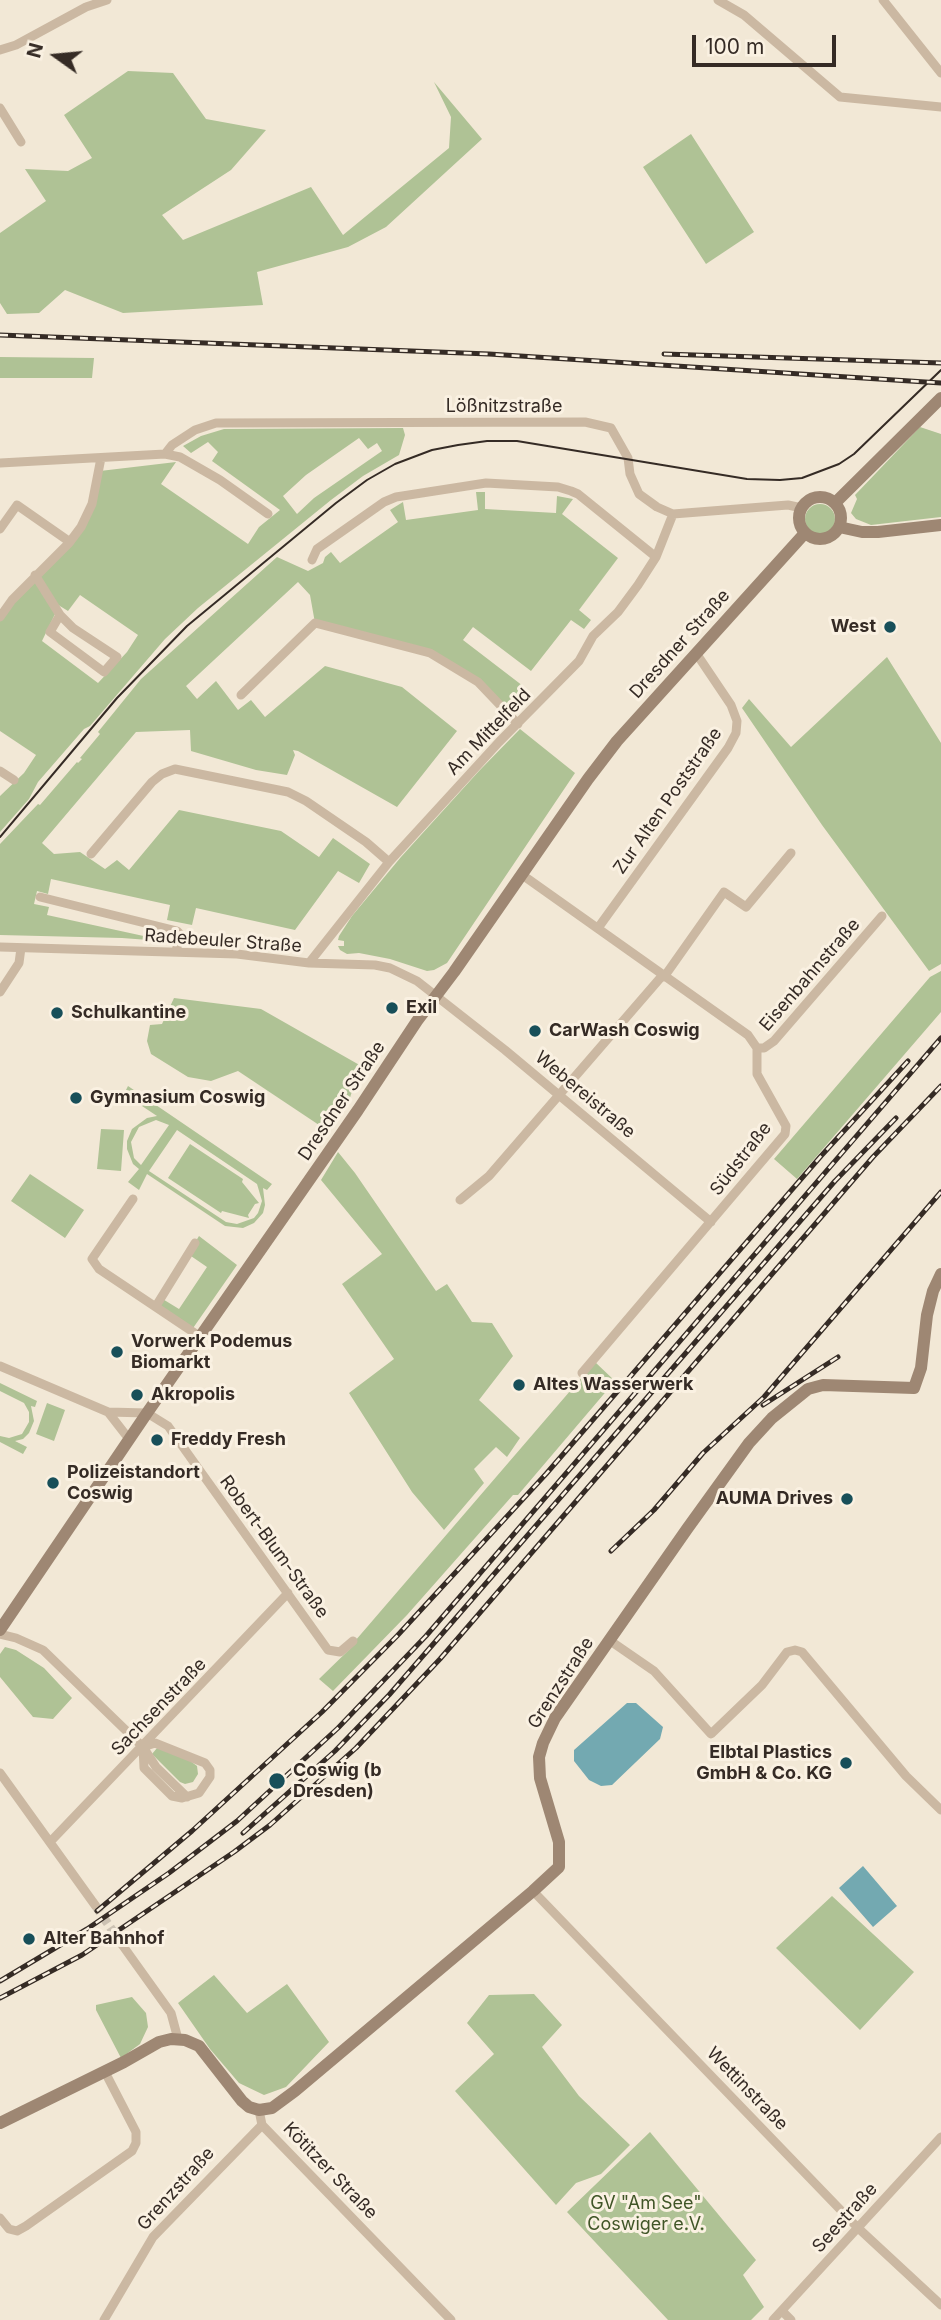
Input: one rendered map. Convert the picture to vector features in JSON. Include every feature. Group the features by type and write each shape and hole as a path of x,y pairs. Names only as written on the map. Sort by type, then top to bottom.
{"main road":[{"path":"835,503 941,398"},
{"path":"824,497 835,503 841,514 839,527 830,537 817,539 805,533 799,522 802,508 811,499 824,497"},
{"path":"839,527 878,533 941,524"},
{"name":"Dresdner Straße","path":"0,1632 147,1413 521,874 617,741 805,533"},
{"name":"Grenzstraße","path":"259,2110 272,2108 290,2096 559,1867 557,1833 540,1778 539,1757 555,1718 749,1443 772,1418 808,1389 823,1385 914,1388 920,1368 927,1315 941,1274"},
{"path":"0,2123 105,2072 159,2042 177,2039 199,2046 242,2101 259,2110"}],"street":[{"path":"0,50 16,45 86,7 107,0"},
{"path":"718,0 744,15 840,97 941,107"},
{"path":"883,0 941,73"},
{"path":"0,108 21,142"},
{"name":"Lößnitzstraße","path":"165,454 172,445 195,429 216,423 585,422 611,428 628,458 630,474 639,494 673,514"},
{"path":"0,463 165,454 190,461 268,514"},
{"path":"0,617 12,600 70,542 81,527 92,504 101,458"},
{"path":"312,560 317,549 384,502 396,497 486,483 558,487 578,494 656,557"},
{"path":"0,529 17,505 70,542"},
{"path":"673,514 789,505 802,508"},
{"name":"Am Mittelfeld","path":"309,963 389,862 579,661 593,636 618,612 656,557 673,514"},
{"path":"35,575 60,615 74,628 117,657 104,672 51,632 60,615"},
{"path":"241,695 315,623 430,653 478,682 518,724"},
{"name":"Zur Alten Poststraße","path":"598,928 728,748 736,733 737,721 731,705 696,653"},
{"path":"91,854 152,782 175,769 288,793 306,801 366,842 389,862"},
{"path":"0,771 13,780"},
{"path":"460,1200 489,1176 562,1095 663,976 724,892 746,907 791,853"},
{"path":"521,874 741,1030 754,1041 757,1048"},
{"path":"40,897 177,931 180,934 176,952"},
{"name":"Eisenbahnstraße","path":"757,1048 764,1048 774,1041 882,916"},
{"name":"Radebeuler Straße","path":"0,947 237,954 309,963 375,965 390,968 417,981 436,996"},
{"path":"0,992 19,963 21,948"},
{"name":"Webereistraße","path":"436,996 562,1095 711,1222"},
{"name":"Südstraße","path":"582,1373 785,1134 783,1118 757,1074 757,1048"},
{"path":"133,1199 93,1259 99,1269 201,1338"},
{"path":"156,1306 195,1243"},
{"path":"0,1366 108,1412 147,1413"},
{"path":"108,1412 129,1439"},
{"name":"Robert-Blum-Straße","path":"147,1413 168,1426 328,1650 341,1652 353,1641"},
{"name":"Sachsenstraße","path":"51,1841 143,1748 288,1593"},
{"path":"0,1632 43,1650 143,1748 144,1768 172,1796 187,1797 200,1793 209,1781 210,1770 205,1763 155,1743 143,1748"},
{"path":"609,1640 654,1671 711,1734 762,1685 787,1652 795,1650 809,1659 906,1776 941,1810"},
{"path":"0,1773 95,1905"},
{"name":"Wettinstraße","path":"533,1891 857,2227 941,2305"},
{"path":"124,1946 171,2012 177,2039"},
{"path":"0,2218 9,2229 17,2231 132,2151 136,2143 136,2132 105,2072"},
{"name":"Kötitzer Straße","path":"259,2110 262,2125 451,2320"},
{"name":"Grenzstraße","path":"104,2320 153,2237 262,2125"},
{"name":"Seestraße","path":"773,2320 941,2137"},
{"path":"782,2311 791,2320"}],"green space":[{"path":"128,71 173,73 206,119 266,130 231,170 162,215 183,240 311,187 343,235 449,148 451,117 434,82 482,139 386,227 348,247 257,272 263,305 123,313 65,290 39,313 7,314 0,303 0,233 46,201 25,169 68,171 92,158 64,115"},
{"path":"691,134 754,232 706,264 643,167"},
{"path":"0,357 94,358 92,378 0,378"},
{"path":"920,427 941,434 941,517 871,525 856,519 851,513 857,499 855,495"},
{"path":"403,428 405,435 399,455 363,476 331,500 198,608 165,639 38,782 29,799 0,832 0,796 24,773 36,755 0,731 0,619 82,527 100,471 176,462 161,484 248,544 259,527 280,510 212,461 218,452 208,442 191,453 183,446 201,436 224,429","holes":["359,438 368,449 377,443 382,451 314,498 297,514 283,496 306,475","80,595 138,635 127,652 98,683 42,641 55,614 55,603 68,611"]},
{"path":"476,492 485,492 485,509 556,513 557,496 573,499 562,514 618,558 579,610 591,620 584,629 571,620 531,671 473,627 463,640 523,686 523,690 529,695 510,714 495,697 442,660 315,623 310,595 298,582 186,686 197,699 216,681 238,710 251,700 265,717 325,666 402,687 457,731 397,807 298,751 293,750 295,755 287,775 256,770 191,751 190,730 136,732 42,843 54,854 80,852 105,869 117,860 129,870 179,810 281,831 319,857 333,838 370,864 359,883 338,871 295,930 196,908 192,925 167,920 170,905 51,879 48,894 37,891 34,904 49,907 47,915 162,940 165,932 176,936 175,942 0,935 0,844 82,759 80,758 100,734 98,732 141,679 277,557 308,571 323,563 331,552 340,563 398,522 390,510 403,502 406,520 478,510"},
{"path":"820,504 831,508 835,519 831,530 820,534 809,530 805,519 809,508"},
{"path":"887,657 941,743 941,964 929,971 822,825 742,708 749,699 791,747"},
{"path":"520,729 575,773 447,963 427,971 390,959 359,953 347,954 340,950 338,946 344,946 344,941 338,940 339,936 352,916 401,857"},
{"path":"941,971 941,1012 797,1179 774,1159 930,977"},
{"path":"174,998 261,1009 363,1067 356,1078 349,1101 328,1131 238,1071 211,1081 188,1077 151,1054 147,1041 150,1025 162,1024"},
{"path":"128,1086 272,1184 267,1190 263,1188 263,1213 254,1223 243,1228 225,1226 147,1174 139,1190 128,1182 139,1169 133,1164 127,1149 132,1129 147,1118 157,1116 124,1094","holes":["156,1120 169,1125 141,1165 134,1158 131,1142 139,1127","177,1130 257,1184 262,1201 254,1218 237,1224 226,1222 149,1171"]},
{"path":"101,1129 124,1130 121,1171 97,1169"},
{"path":"190,1144 243,1179 242,1182 259,1203 255,1204 248,1215 249,1218 222,1211 221,1213 168,1178"},
{"path":"338,1152 436,1291 447,1284 472,1322 492,1323 513,1356 479,1400 520,1438 507,1457 496,1447 474,1469 484,1483 444,1530 412,1492 349,1393 394,1359 342,1284 382,1254 321,1180"},
{"path":"30,1174 84,1210 65,1238 11,1201"},
{"path":"199,1236 237,1265 191,1331 156,1306 161,1298 179,1309 207,1267 188,1254"},
{"path":"595,1362 615,1381 518,1495 513,1495 407,1615 333,1691 319,1679 356,1643"},
{"path":"0,1383 37,1401 35,1407 31,1406 34,1421 29,1433 23,1439 15,1441 27,1447 23,1454 0,1442 0,1436 9,1438 22,1434 29,1422 29,1412 24,1403 0,1391"},
{"path":"47,1403 65,1410 54,1441 36,1434"},
{"path":"5,1647 16,1650 44,1668 72,1698 53,1719 33,1717 0,1677 0,1654"},
{"path":"157,1748 189,1760 197,1766 198,1774 193,1782 180,1782 152,1754"},
{"path":"832,1896 914,1972 860,2030 776,1948"},
{"path":"214,1975 247,2013 287,1984 329,2042 286,2087 264,2095 239,2083 210,2049 178,2003"},
{"path":"534,1994 562,2025 542,2047 579,2096 630,2145 601,2174 576,2183 556,2205 455,2091 494,2054 467,2023 489,1995"},
{"path":"132,1997 146,2013 148,2027 140,2044 121,2058 96,2010 96,2005"},
{"name":"GV \"Am See\" Coswiger e.V.","path":"650,2132 756,2260 743,2275 764,2307 751,2320 668,2320 567,2212"}],"water":[{"path":"627,1703 636,1703 663,1727 660,1739 612,1785 601,1786 589,1780 574,1761 574,1750"},
{"path":"863,1866 897,1906 873,1927 839,1888"}],"tunnel":[{"path":"95,1905 123,1946"}],"tram line":[{"path":"0,837 117,698 187,626 336,503 395,464 432,450 458,445 517,441 747,479 802,478 839,464 854,454 941,370"}],"railway":[{"path":"0,335 489,354 941,383"},
{"path":"664,354 941,363"},
{"path":"0,1981 87,1929 169,1873 237,1821 338,1728 426,1636 941,1038"},
{"path":"97,1911 192,1831 322,1712 397,1636 546,1474 821,1156 908,1061"},
{"path":"0,1998 82,1955 234,1852 270,1825 356,1748 440,1659 873,1157 941,1086"},
{"path":"243,1833 335,1751 389,1695 835,1181 896,1118"},
{"path":"611,1551 654,1510 703,1453 764,1397 941,1192"},
{"path":"763,1405 838,1357"}],"place":[{"name":"West","path":"890,627"},
{"name":"Exil","path":"392,1008"},
{"name":"Schulkantine","path":"57,1013"},
{"name":"CarWash Coswig","path":"535,1031"},
{"name":"Gymnasium Coswig","path":"76,1098"},
{"name":"Vorwerk Podemus Biomarkt","path":"117,1352"},
{"name":"Altes Wasserwerk","path":"519,1385"},
{"name":"Akropolis","path":"137,1395"},
{"name":"Freddy Fresh","path":"157,1440"},
{"name":"Polizeistandort Coswig","path":"53,1483"},
{"name":"AUMA Drives","path":"847,1499"},
{"name":"Elbtal Plastics GmbH & Co. KG","path":"846,1763"},
{"name":"Coswig (b Dresden)","path":"277,1781"},
{"name":"Alter Bahnhof","path":"29,1939"}]}
